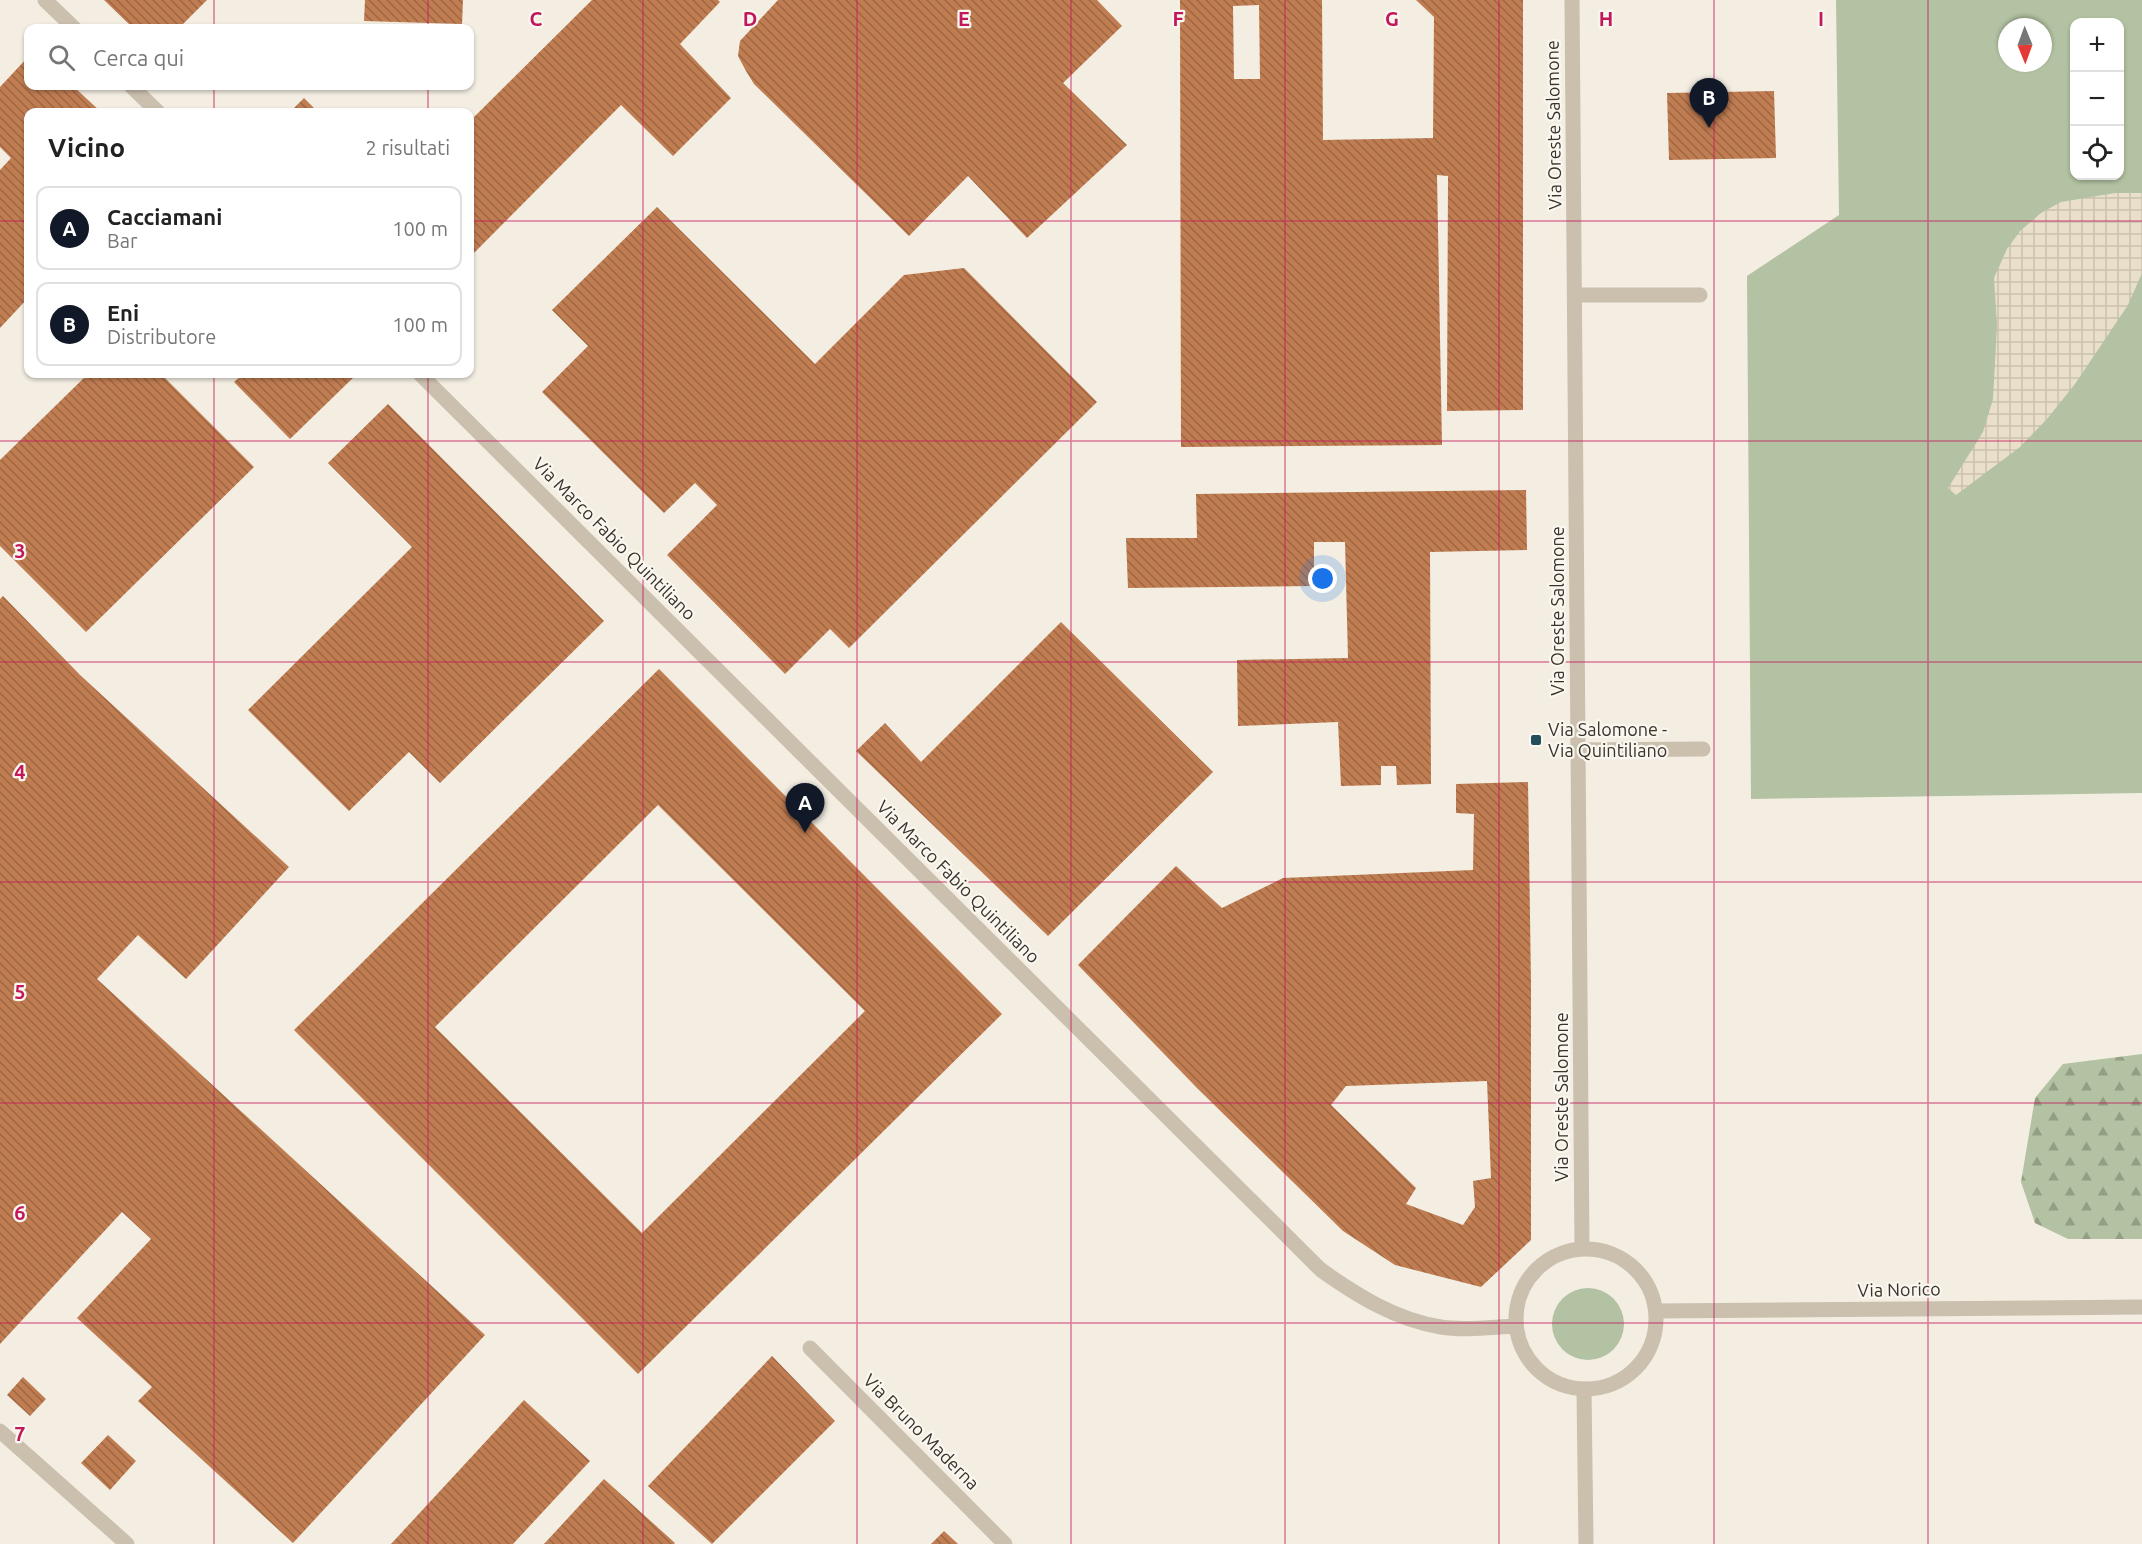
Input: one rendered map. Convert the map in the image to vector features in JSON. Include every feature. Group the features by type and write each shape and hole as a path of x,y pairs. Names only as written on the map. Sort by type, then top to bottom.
{"street":[{"path":"45,0 70,24"},
{"name":"Via Oreste Salomone","path":"1572,0 1582,1247"},
{"path":"135,90 154,108"},
{"path":"1575,295 1700,295"},
{"name":"Via Marco Fabio Quintiliano","path":"424,378 1321,1270 1360,1297 1407,1319 1443,1328 1516,1326"},
{"path":"1579,750 1703,749"},
{"path":"1582,1247 1623,1260 1639,1273 1650,1291 1656,1311 1655,1335 1645,1357 1629,1375 1615,1382 1584,1390 1563,1386 1545,1376 1530,1361 1516,1326 1519,1300 1528,1280 1543,1265 1582,1247"},
{"name":"Via Norico","path":"1656,1311 2142,1307"},
{"name":"Via Bruno Maderna","path":"810,1348 1005,1544"},
{"path":"1584,1390 1586,1544"},
{"path":"0,1431 127,1544"}],"green space":[{"path":"1836,0 2142,0 2142,793 1751,799 1747,276 1839,215"},
{"path":"2142,1054 2142,1239 2068,1239 2035,1223 2021,1182 2035,1098 2063,1064"},
{"path":"1588,1288 1602,1291 1614,1298 1621,1310 1624,1324 1621,1338 1614,1350 1602,1357 1588,1360 1574,1357 1562,1350 1555,1338 1552,1324 1555,1310 1562,1298 1574,1291"}],"shaded area":[{"path":"2115,193 2142,193 2142,273 2128,305 2075,384 2047,419 2020,447 1956,495 1948,488 1983,432 1993,399 1997,325 1994,278 2007,249 2020,231 2041,213 2061,202"}],"building":[{"path":"104,0 207,0 183,24 129,24"},
{"path":"365,0 463,0 462,24 364,21"},
{"path":"592,0 718,0 720,2 680,44 731,98 673,156 621,105 474,253 474,117"},
{"path":"778,0 1097,0 1122,26 1063,83 1127,145 1027,238 968,176 909,236 754,84 746,71 738,56 740,41"},
{"path":"1180,0 1322,0 1323,140 1433,138 1434,17 1416,0 1523,0 1523,410 1447,411 1448,176 1437,175 1442,445 1181,447","holes":["1259,5 1260,79 1234,79 1233,6"]},
{"path":"24,61 24,90 77,90 97,108 24,108 24,302 0,328 0,170 11,158 0,147 0,87"},
{"path":"1774,91 1776,158 1669,160 1667,93"},
{"path":"304,98 314,108 294,108"},
{"path":"657,207 815,364 904,275 964,268 1097,402 849,648 830,629 785,674 667,555 717,505 695,483 664,513 542,392 588,346 552,310"},
{"path":"84,378 165,378 254,467 86,632 0,546 0,460"},
{"path":"238,378 353,378 290,439 234,382"},
{"path":"388,404 604,621 440,783 409,752 349,811 248,710 412,547 328,463"},
{"path":"1526,490 1527,550 1430,552 1431,784 1397,785 1396,766 1381,766 1381,785 1341,786 1338,722 1238,726 1237,660 1348,658 1345,542 1314,542 1314,586 1128,588 1126,538 1197,538 1196,494"},
{"path":"3,596 80,675 289,867 186,979 138,935 97,979 485,1335 293,1543 138,1401 152,1387 77,1318 151,1239 122,1212 0,1344 0,599"},
{"path":"1061,622 1213,772 1048,936 856,751 885,723 921,762"},
{"path":"659,669 1002,1014 638,1374 294,1030","holes":["658,805 865,1011 642,1233 435,1027"]},
{"path":"1528,782 1531,1240 1481,1287 1395,1265 1343,1231 1197,1088 1078,965 1176,866 1222,908 1283,878 1473,870 1474,814 1456,813 1456,784","holes":["1487,1081 1491,1178 1473,1181 1475,1207 1463,1225 1406,1204 1416,1188 1331,1105 1346,1086"]},
{"path":"772,1356 835,1421 712,1544 648,1486"},
{"path":"23,1377 46,1399 30,1416 7,1395"},
{"path":"524,1400 590,1461 513,1544 391,1544"},
{"path":"108,1435 136,1461 110,1490 81,1463"},
{"path":"604,1479 675,1543 544,1544"},
{"path":"944,1531 958,1544 931,1544"}],"place":[{"name":"Eni","path":"1709,128"},
{"name":"Via Salomone - Via Quintiliano","path":"1536,740"},
{"name":"Cacciamani","path":"805,833"}]}
